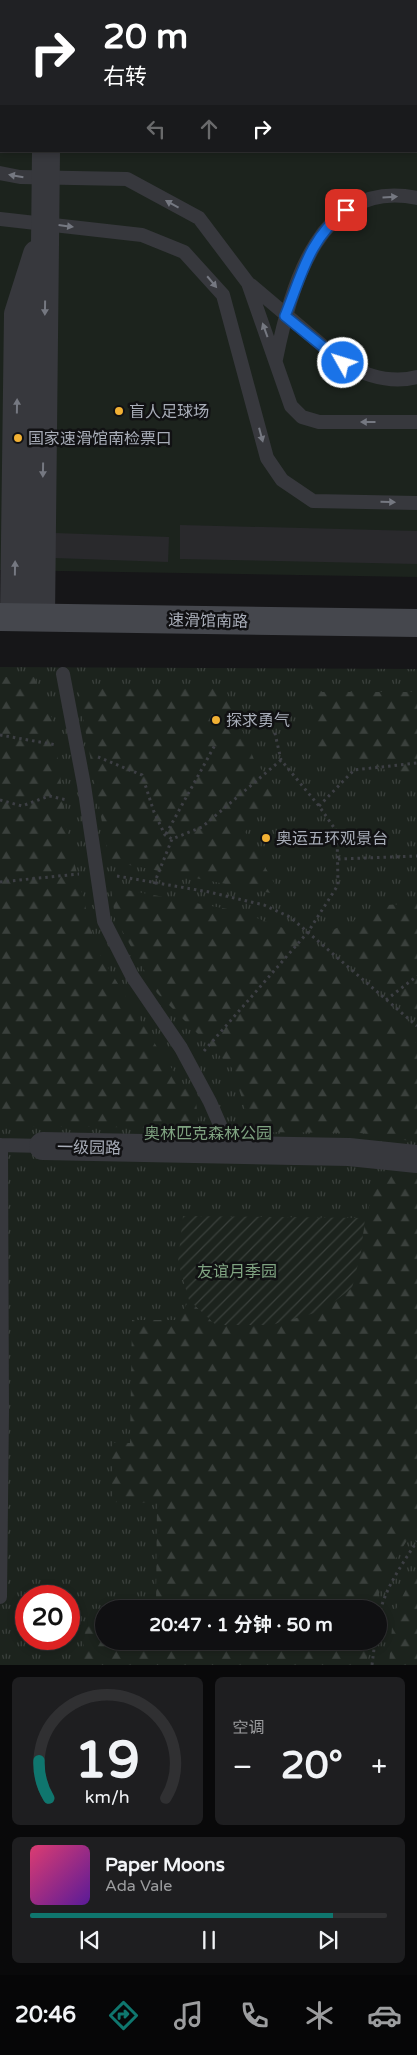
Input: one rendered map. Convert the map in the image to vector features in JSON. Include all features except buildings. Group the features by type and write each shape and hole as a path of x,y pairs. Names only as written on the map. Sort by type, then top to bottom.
{"street":[{"path":"41,618 46,152"},
{"path":"7,617 18,314 46,224"},
{"name":"速滑馆南路","path":"7,617 417,623"},
{"name":"一级园路","path":"43,1146 349,1152 417,1159"}],"lane":[{"path":"0,173 20,178 127,179 199,218 248,283 343,363 359,372 376,377 394,380 417,377"},
{"path":"276,359 285,316 311,251 320,235 332,222 354,206 379,197 417,198"},
{"path":"0,219 142,235 184,252 223,295 267,458 282,480 313,501 417,503"},
{"path":"248,283 291,406 302,417 319,422 417,422"},
{"path":"63,674 78,749 104,921 132,976 181,1048 210,1102 231,1150"},
{"path":"0,1145 2,1412 0,1597"},
{"name":"一级园路","path":"0,1145 43,1146"}],"path":[{"path":"191,1067 308,932 338,885 337,832 319,806 280,760 274,729"},
{"path":"0,735 78,749 142,775 154,812 165,835 172,839"},
{"path":"165,835 215,745"},
{"path":"154,884 172,839 202,828 280,760"},
{"path":"319,806 354,770 417,763"},
{"path":"0,800 22,806 49,796 87,804"},
{"path":"338,859 417,856"},
{"path":"0,882 98,872 154,884 209,892 264,906 290,917 417,1026"},
{"path":"386,1000 417,976"},
{"path":"383,1600 417,1541"},
{"path":"372,1665 374,1650"}],"green space":[{"path":"0,152 417,152 417,577 0,570"},
{"name":"奥林匹克森林公园","path":"0,667 417,669 417,1665 0,1665"},
{"path":"0,677 34,677 53,720 68,838 96,948 160,1052 196,1102 199,1128 0,1126"},
{"path":"77,684 225,688 255,762 279,790 245,832 281,895 109,861"},
{"path":"309,692 417,692 417,773 398,775 361,760 317,758"},
{"path":"111,887 238,911 286,929 341,975 417,1044 417,1142 360,1133 253,1132 232,1068 157,993 115,918"},
{"path":"417,903 417,1016 326,933 387,905"},
{"path":"380,1175 417,1177 417,1529 412,1532 384,1578 377,1600 156,1600 157,1503 112,1502 112,1443 130,1443 132,1320 178,1320 189,1300 216,1325 361,1252 365,1218"},
{"name":"友谊月季园","path":"183,1216 365,1218 361,1252 352,1288 322,1311 271,1325 216,1325 189,1300 178,1262"},
{"path":"417,1568 417,1665 389,1665 393,1615"},
{"path":"86,1618 95,1618 95,1650 368,1650 367,1665 82,1665"}],"place":[{"name":"盲人足球场","path":"119,411"},
{"name":"国家速滑馆南检票口","path":"18,438"},
{"name":"探求勇气","path":"216,720"},
{"name":"奥运五环观景台","path":"266,838"}],"route":[{"path":"343,363 285,316 311,251 320,235 346,210"}]}
